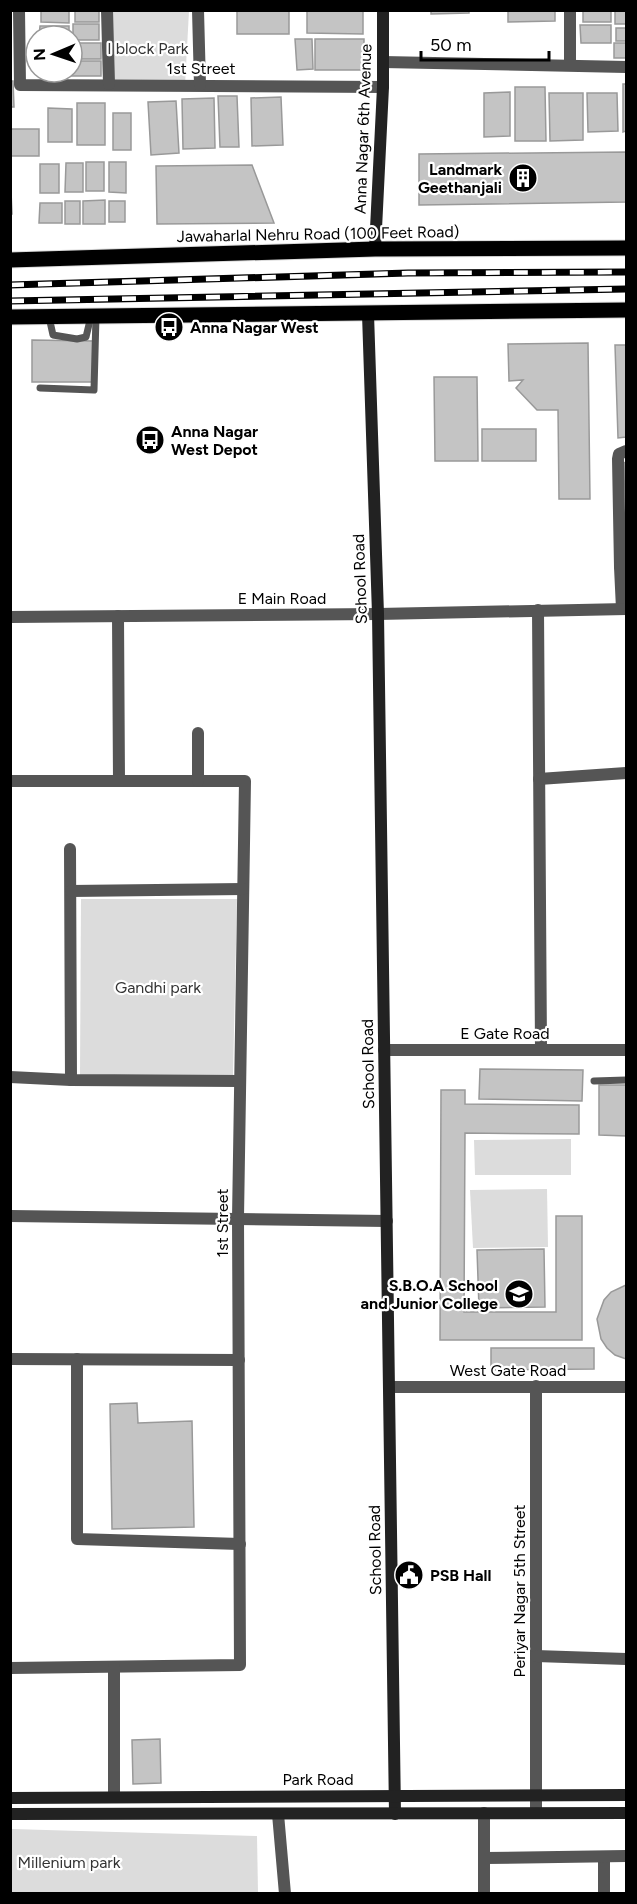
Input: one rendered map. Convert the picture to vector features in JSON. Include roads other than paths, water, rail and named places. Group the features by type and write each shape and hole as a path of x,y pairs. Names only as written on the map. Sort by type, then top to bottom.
{"main road":[{"name":"Jawaharlal Nehru Road (100 Feet Road)","path":"10,260 375,249 627,248"},
{"path":"10,317 627,310"}],"street":[{"name":"1st Street","path":"19,10 20,85 383,87"},
{"path":"107,10 109,84"},
{"path":"198,10 200,85"},
{"name":"Anna Nagar 6th Avenue","path":"375,249 383,87 383,10"},
{"path":"570,10 570,65"},
{"path":"383,62 627,67"},
{"name":"School Road","path":"368,314 378,614 395,1814"},
{"path":"624,609 618,459 619,454 627,451"},
{"name":"E Main Road","path":"10,617 624,609"},
{"path":"538,610 541,1049"},
{"path":"118,616 119,781"},
{"path":"10,781 198,781 198,733"},
{"path":"539,778 627,773"},
{"name":"1st Street","path":"114,1667 240,1665 238,1218 245,781 198,781"},
{"path":"70,849 71,1080"},
{"path":"71,891 243,889"},
{"name":"E Gate Road","path":"384,1050 627,1050"},
{"path":"10,1077 71,1080 240,1081"},
{"path":"10,1216 387,1221"},
{"path":"10,1359 239,1360"},
{"path":"76,1359 77,1539 240,1544"},
{"name":"Periyar Nagar 5th Street","path":"536,1386 536,1813"},
{"name":"West Gate Road","path":"389,1387 627,1387"},
{"path":"536,1656 627,1659"},
{"path":"10,1668 114,1667 114,1796"},
{"name":"Park Road","path":"10,1798 627,1795"},
{"path":"484,1813 484,1893"},
{"path":"10,1814 627,1813"},
{"path":"278,1814 285,1893"},
{"path":"485,1858 627,1856"},
{"path":"604,1857 604,1893"}],"lane":[{"path":"49,317 53,335 77,339 86,337 93,316"},
{"path":"40,388 94,390 93,316"},
{"path":"594,1081 627,1080"}],"railway":[{"path":"10,285 408,273 626,272"},
{"path":"10,301 626,289"}],"place":[{"name":"Landmark Geethanjali","path":"523,178"},
{"name":"Anna Nagar West","path":"169,327"},
{"name":"Anna Nagar West Depot","path":"150,440"},
{"name":"S.B.O.A School and Junior College","path":"519,1294"},
{"name":"PSB Hall","path":"409,1575"}],"park label":[{"name":"I block Park","path":"148,48"},
{"name":"Gandhi park","path":"158,987"},
{"name":"Millenium park","path":"69,1862"}]}
